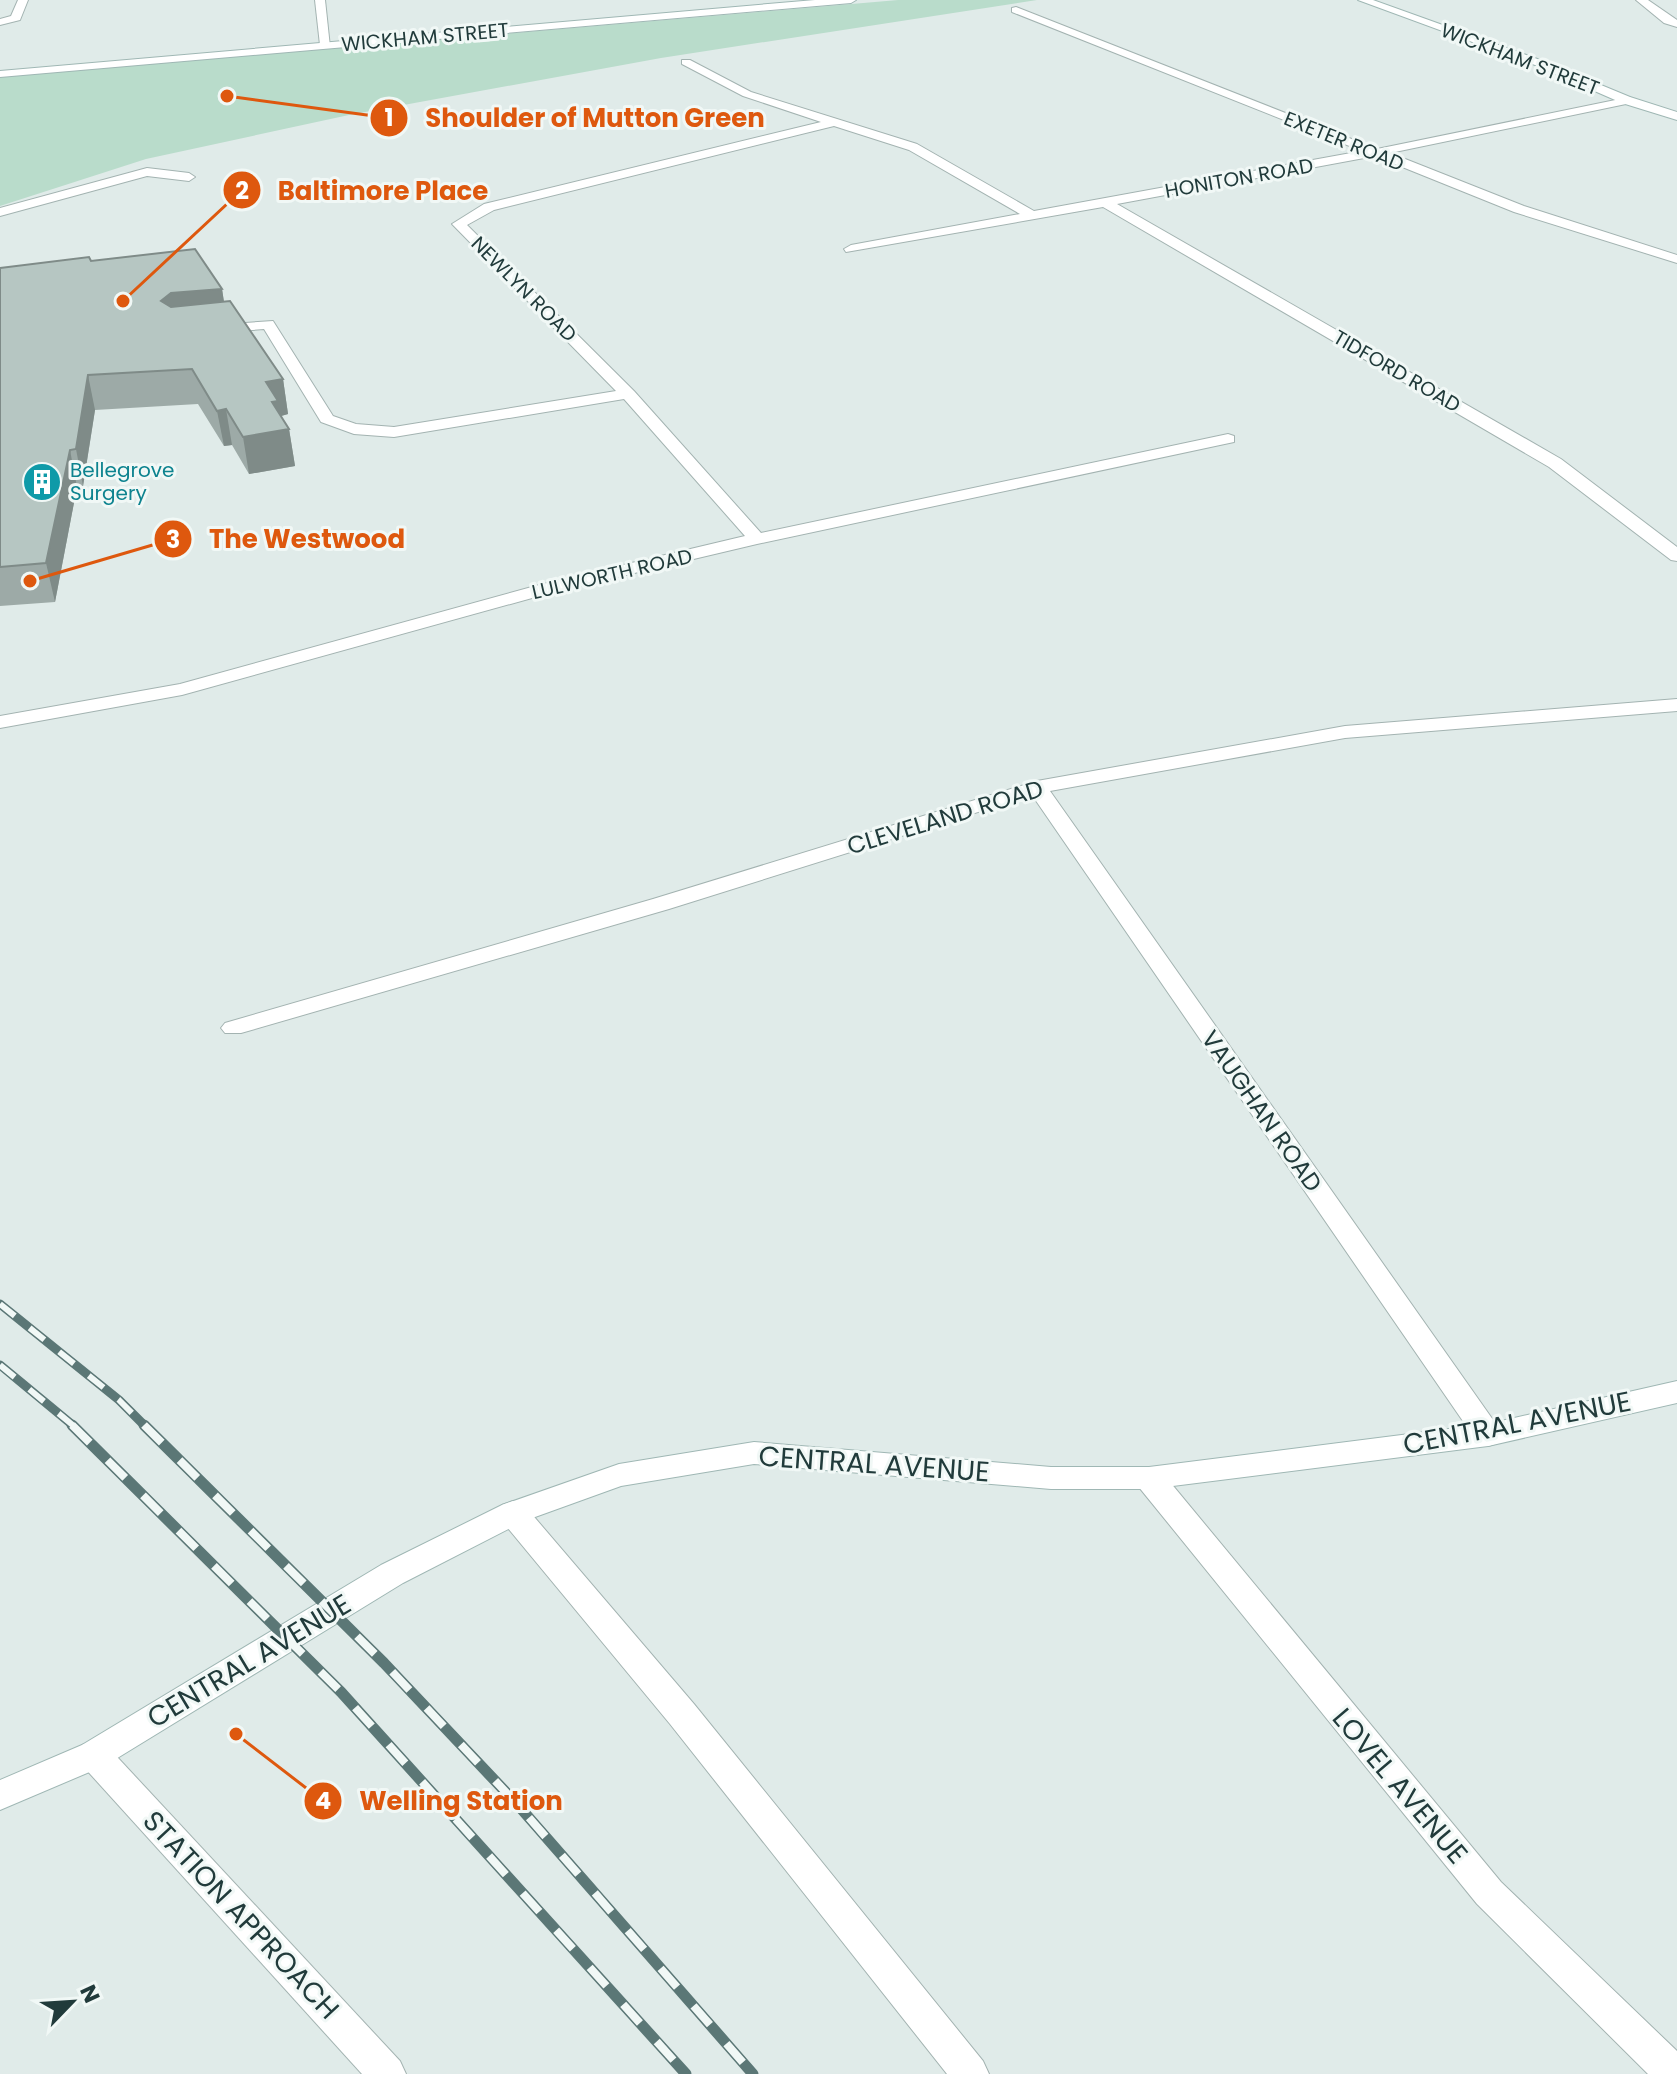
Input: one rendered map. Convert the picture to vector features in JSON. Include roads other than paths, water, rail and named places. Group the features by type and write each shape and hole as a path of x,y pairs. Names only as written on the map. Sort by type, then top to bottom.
{"street":[{"path":"0,22 16,18 23,0"},
{"path":"320,0 326,45"},
{"name":"WICKHAM STREET","path":"0,74 851,0"},
{"name":"WICKHAM STREET","path":"1363,0 1539,63 1626,100 1677,116"},
{"path":"1641,0 1668,21 1677,24"},
{"name":"EXETER ROAD","path":"1016,10 1519,209 1677,259"},
{"path":"686,62 747,94 913,147 1033,216"},
{"name":"HONITON ROAD","path":"851,249 1374,153 1626,100"},
{"name":"NEWLYN ROAD","path":"757,539 628,394 459,224 489,207 838,121"},
{"path":"0,212 147,172 189,177"},
{"name":"TIDFORD ROAD","path":"1106,203 1555,463 1677,556"},
{"path":"193,332 268,324 327,419 354,429 394,432 628,394"},
{"name":"LULWORTH ROAD","path":"0,722 182,689 545,589 757,539 1228,439"},
{"name":"CLEVELAND ROAD","path":"233,1028 661,904 1037,787 1345,732 1677,705"},
{"name":"VAUGHAN ROAD","path":"1037,787 1488,1435"},
{"name":"CENTRAL AVENUE","path":"0,1795 94,1755 392,1574 513,1513 619,1475 754,1453 1051,1478 1149,1478 1488,1435 1677,1392"},
{"name":"LOVEL AVENUE","path":"1149,1478 1489,1893 1674,2074"},
{"path":"513,1513 682,1714 970,2074"},
{"name":"STATION APPROACH","path":"94,1755 387,2074"}],"railway":[{"path":"0,1304 119,1400 144,1425"},
{"path":"0,1365 75,1427"},
{"path":"72,1425 341,1692 686,2074"},
{"path":"144,1425 384,1663 517,1804 753,2074"}],"place":[{"name":"Shoulder of Mutton Green","path":"227,96"},
{"name":"Baltimore Place","path":"123,301"},
{"name":"Bellegrove Surgery","path":"42,482"},
{"name":"The Westwood","path":"30,581"},
{"name":"Welling Station","path":"236,1734"}]}
